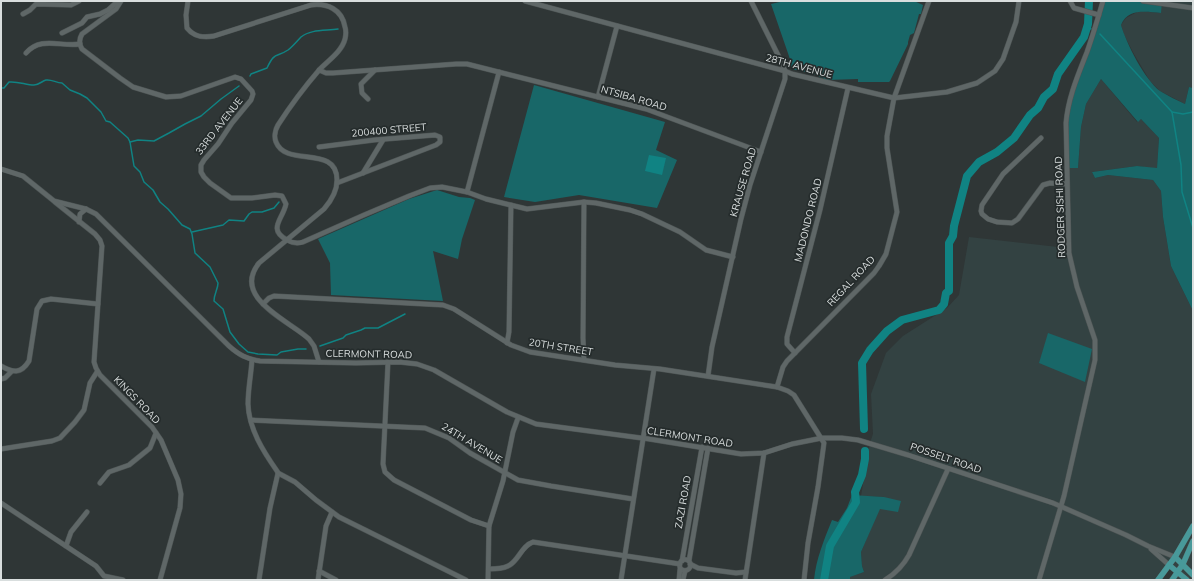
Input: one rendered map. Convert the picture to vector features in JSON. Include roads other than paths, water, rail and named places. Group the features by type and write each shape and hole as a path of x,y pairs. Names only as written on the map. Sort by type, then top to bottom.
{"main road":[{"path":"1158,580 1175,557 1193,526"},
{"path":"1172,580 1183,564 1193,541"},
{"path":"1175,557 1193,575"},
{"path":"1169,565 1187,580"}],"street":[{"path":"23,14 28,12 36,4 71,6 80,1"},
{"path":"62,32 82,23 87,17 100,14 108,10 120,1"},
{"path":"26,54 31,48 39,44 80,44 82,34 116,9 120,1"},
{"path":"188,1 186,15 187,28 196,36 201,37 214,36 311,5 324,5 333,8 342,18 345,25 345,39 341,47 320,70 278,124 275,140 277,145 285,152 292,155 318,158 327,161 336,172 337,183 334,194 327,206 259,263 254,271 252,280 252,288 257,299 309,340 314,346 319,362"},
{"name":"28TH AVENUE","path":"525,1 792,74 894,98 947,92 977,83 988,76 1000,64 1007,49 1016,22 1019,1"},
{"path":"752,1 785,71"},
{"name":"REGAL ROAD","path":"777,388 783,366 874,273 886,254 897,212 886,144 894,98 929,1"},
{"path":"1070,1 1074,8 1078,10 1099,15"},
{"name":"RODGER SISHI ROAD","path":"1039,580 1061,506 1090,389 1096,350 1095,340 1076,283 1069,253 1066,136 1067,110 1072,91 1103,1"},
{"path":"1143,1 1193,8"},
{"path":"598,97 617,26"},
{"name":"33RD AVENUE","path":"80,44 86,52 120,78 138,89 166,97 181,96 235,77 241,78 252,91 252,98 232,123 218,144 204,160 201,165 201,172 210,183 231,198 252,198 275,195 282,196 286,204 277,230 279,234 287,240"},
{"name":"NTSIBA ROAD","path":"320,70 329,73 467,64 664,115 761,152"},
{"path":"368,99 362,92 362,84 375,70"},
{"name":"KRAUSE ROAD","path":"708,376 712,347 741,219 761,152 784,84 785,71"},
{"path":"467,192 499,72"},
{"name":"MADONDO ROAD","path":"795,353 787,344 787,337 820,210 848,88"},
{"name":"200400 STREET","path":"319,147 435,135 440,137 440,140 436,145 337,183"},
{"path":"1041,138 1003,174 982,205 982,214 988,219 997,222 1012,223 1018,218 1043,185 1050,183 1067,184"},
{"path":"363,173 383,140"},
{"name":"CLERMONT ROAD","path":"1,169 23,176 97,236 102,246 94,362 97,372"},
{"path":"287,240 296,243 303,242 430,188 442,187 532,209 584,202 603,204 642,214 680,232 706,250 733,257"},
{"name":"CLERMONT ROAD","path":"54,201 86,208 100,217 235,352 252,360 411,363 428,367 518,418 541,425 643,438 741,454 764,453 792,444 822,438"},
{"path":"584,202 584,360"},
{"path":"507,343 509,332 511,205"},
{"path":"79,222 80,214 86,208"},
{"name":"20TH STREET","path":"263,304 269,298 274,296 445,306 458,311 516,348 530,352 610,364 708,376 788,391 794,395 822,438"},
{"path":"1,379 5,378 12,372 23,369 29,361 37,309 42,301 51,299 98,304"},
{"path":"252,360 248,399 249,412 261,447 278,471 270,508 259,580"},
{"path":"388,362 383,464 385,472 389,476 471,520 489,526"},
{"path":"1,366 12,372"},
{"path":"620,580 654,369"},
{"path":"1,449 52,441 60,438 84,410 90,383 97,372"},
{"name":"KINGS ROAD","path":"97,372 152,427 161,440 175,472 181,494 178,516 160,580"},
{"path":"488,580 489,526 505,473 512,436 518,418"},
{"name":"24TH AVENUE","path":"251,420 419,427 430,429 449,438 470,453 514,478 523,481 633,499"},
{"path":"100,483 109,472 129,465 150,448 156,433"},
{"path":"804,580 808,543 824,442 822,438"},
{"name":"POSSELT ROAD","path":"822,438 842,438 870,443 1061,506 1148,546"},
{"name":"ZAZI ROAD","path":"684,580 702,447"},
{"name":"ZAZI ROAD","path":"679,580 685,566 708,448"},
{"path":"744,580 764,453"},
{"path":"885,580 904,565 948,469"},
{"path":"278,473 295,482 332,512 466,580"},
{"path":"1,503 96,566 103,578 123,580"},
{"path":"66,546 71,532 79,520 87,512"},
{"path":"318,580 326,526 332,512"},
{"path":"489,569 508,566 526,545 533,542 624,555 698,568 736,573 746,572"},
{"path":"1148,546 1175,557"},
{"path":"1148,546 1169,565"},
{"path":"319,571 336,580"}],"waterway":[{"path":"864,429 862,363 870,350 887,331 902,320 939,310 944,304 946,293 949,291 949,243 953,236 954,226 967,176 979,162 997,152 1014,138 1030,115 1038,108 1044,97 1053,89 1058,74 1084,37 1088,24 1089,1"},
{"path":"1088,24 1091,29"},
{"path":"250,76 251,74 267,68 274,57 288,50 305,34 314,31 338,29"},
{"path":"1100,34 1172,112 1183,114 1193,112"},
{"path":"1,88 4,88 9,82 34,85 50,80 62,83 70,90 87,98 101,112 106,121 110,122 128,138 134,166 140,172 144,182 153,190 160,202 182,225 190,229 195,253 210,267 218,283 214,301 223,309 230,332 239,344 248,352 258,354 277,355 281,352 306,349"},
{"path":"130,142 138,140 154,141 201,116 239,86"},
{"path":"1172,112 1181,165 1182,192 1193,228"},
{"path":"192,232 223,225 229,220 244,221 252,212 262,212 274,208 279,202"},
{"path":"320,346 365,328 378,328 405,314"},
{"path":"824,580 830,546 856,502 855,492 862,475 865,451"}]}
